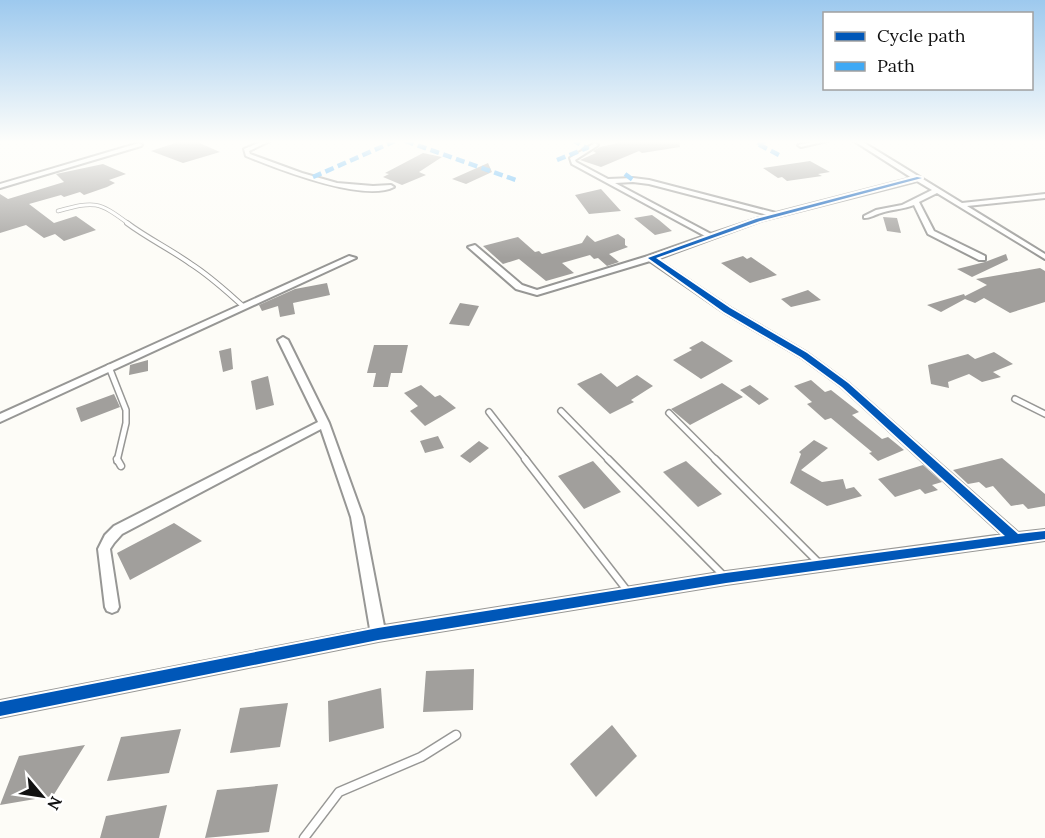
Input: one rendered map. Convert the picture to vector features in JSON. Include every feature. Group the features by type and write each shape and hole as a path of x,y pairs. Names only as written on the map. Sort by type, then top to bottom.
{"street":[{"path":"0,186 20,180"},
{"path":"325,180 346,187 367,189 391,187"},
{"path":"606,181 630,180"},
{"path":"634,180 776,215"},
{"path":"472,247 519,287 537,293 651,258 776,215 911,180"},
{"path":"922,180 1045,257"},
{"path":"606,181 711,237"},
{"path":"892,185 938,190"},
{"path":"866,217 878,211 898,209 938,190"},
{"path":"960,204 1045,196"},
{"path":"916,202 931,232 982,258"},
{"path":"0,418 352,258"},
{"path":"651,258 727,310 804,355 845,385 1016,539"},
{"path":"283,340 324,423 357,517 378,634"},
{"path":"112,607 104,549 109,539 118,530 324,423"},
{"path":"0,709 378,634 726,578 1045,535"}],"lane":[{"path":"58,211 84,204 105,206 147,238 189,262 214,280 243,306"},
{"path":"109,367 126,411 126,423 117,461 121,466"},
{"path":"1015,399 1045,414"},
{"path":"561,411 726,578"},
{"path":"489,412 630,594"},
{"path":"669,413 823,566"},
{"path":"304,838 339,792 421,757 456,735"}],"building":[{"path":"62,180 109,180 115,183 84,195 80,192 64,197 61,195 29,204 54,223 76,216 96,230 64,241 55,234 44,238 26,225 0,233 0,194 8,199 64,182"},
{"path":"390,180 414,180 402,185"},
{"path":"455,180 474,180 466,184"},
{"path":"601,189 621,211 589,214 575,195"},
{"path":"652,215 672,231 655,235 634,218"},
{"path":"883,217 897,218 901,233 887,231"},
{"path":"618,234 625,239 625,245 628,247 609,254 619,262 607,266 598,258 594,259 590,255 562,263 574,273 546,281 519,259 503,264 483,246 518,237 535,252 539,251 542,254 582,243 587,235 595,242"},
{"path":"1006,254 1008,260 972,277 957,269 985,262"},
{"path":"743,256 747,259 751,257 777,275 750,283 721,263"},
{"path":"1040,268 1045,271 1045,302 1010,313 984,298 975,303 965,299 941,312 927,305 964,294 965,296 987,285 976,279"},
{"path":"327,283 330,295 293,303 295,314 280,317 278,306 262,311 259,305 295,289"},
{"path":"808,290 821,300 791,307 781,299"},
{"path":"460,303 479,306 469,326 449,324"},
{"path":"702,341 733,361 701,379 673,360 692,350 689,348"},
{"path":"374,345 408,345 402,373 391,373 388,387 373,387 376,373 367,373"},
{"path":"231,348 233,369 223,372 219,351"},
{"path":"994,352 1013,364 993,372 1001,377 982,382 969,374 948,382 949,388 931,384 928,365 968,354 975,359"},
{"path":"148,360 148,371 129,375 130,365"},
{"path":"601,373 617,387 637,375 653,386 631,400 634,402 610,414 577,384"},
{"path":"268,376 274,405 256,410 251,381"},
{"path":"811,380 825,392 831,390 859,412 852,415 882,439 888,437 904,450 878,461 869,453 872,452 831,418 825,420 807,404 812,402 794,386"},
{"path":"722,383 743,397 690,425 671,409"},
{"path":"421,385 435,397 440,395 456,408 425,426 410,411 418,406 404,393"},
{"path":"750,385 769,399 759,405 740,390"},
{"path":"114,394 120,407 81,422 76,408"},
{"path":"438,436 444,448 425,453 420,441"},
{"path":"814,440 828,448 801,470 822,482 843,479 846,489 854,487 862,496 827,506 790,483 801,454 799,452"},
{"path":"479,441 489,448 470,463 460,456"},
{"path":"1002,458 1045,494 1045,506 1028,509 1023,504 1011,506 993,486 986,488 979,482 968,484 953,470"},
{"path":"593,461 621,492 584,509 558,476"},
{"path":"686,461 722,494 698,507 663,472"},
{"path":"923,465 942,482 932,485 938,490 925,494 920,489 895,497 878,479"},
{"path":"174,523 202,541 130,580 117,553"},
{"path":"474,669 473,710 423,712 426,671"},
{"path":"381,688 384,728 329,742 328,701"},
{"path":"288,703 280,747 230,753 240,708"},
{"path":"612,725 637,756 596,797 570,764"},
{"path":"181,729 169,773 107,781 121,737"},
{"path":"85,745 53,796 0,805 19,756"},
{"path":"278,784 269,832 205,838 217,790"},
{"path":"167,805 159,838 100,838 106,816"}],"cycle path":[{"path":"911,180 758,220 651,258 727,310 804,355 845,385 1016,539"},
{"path":"0,709 378,634 726,578 1045,535"}]}
